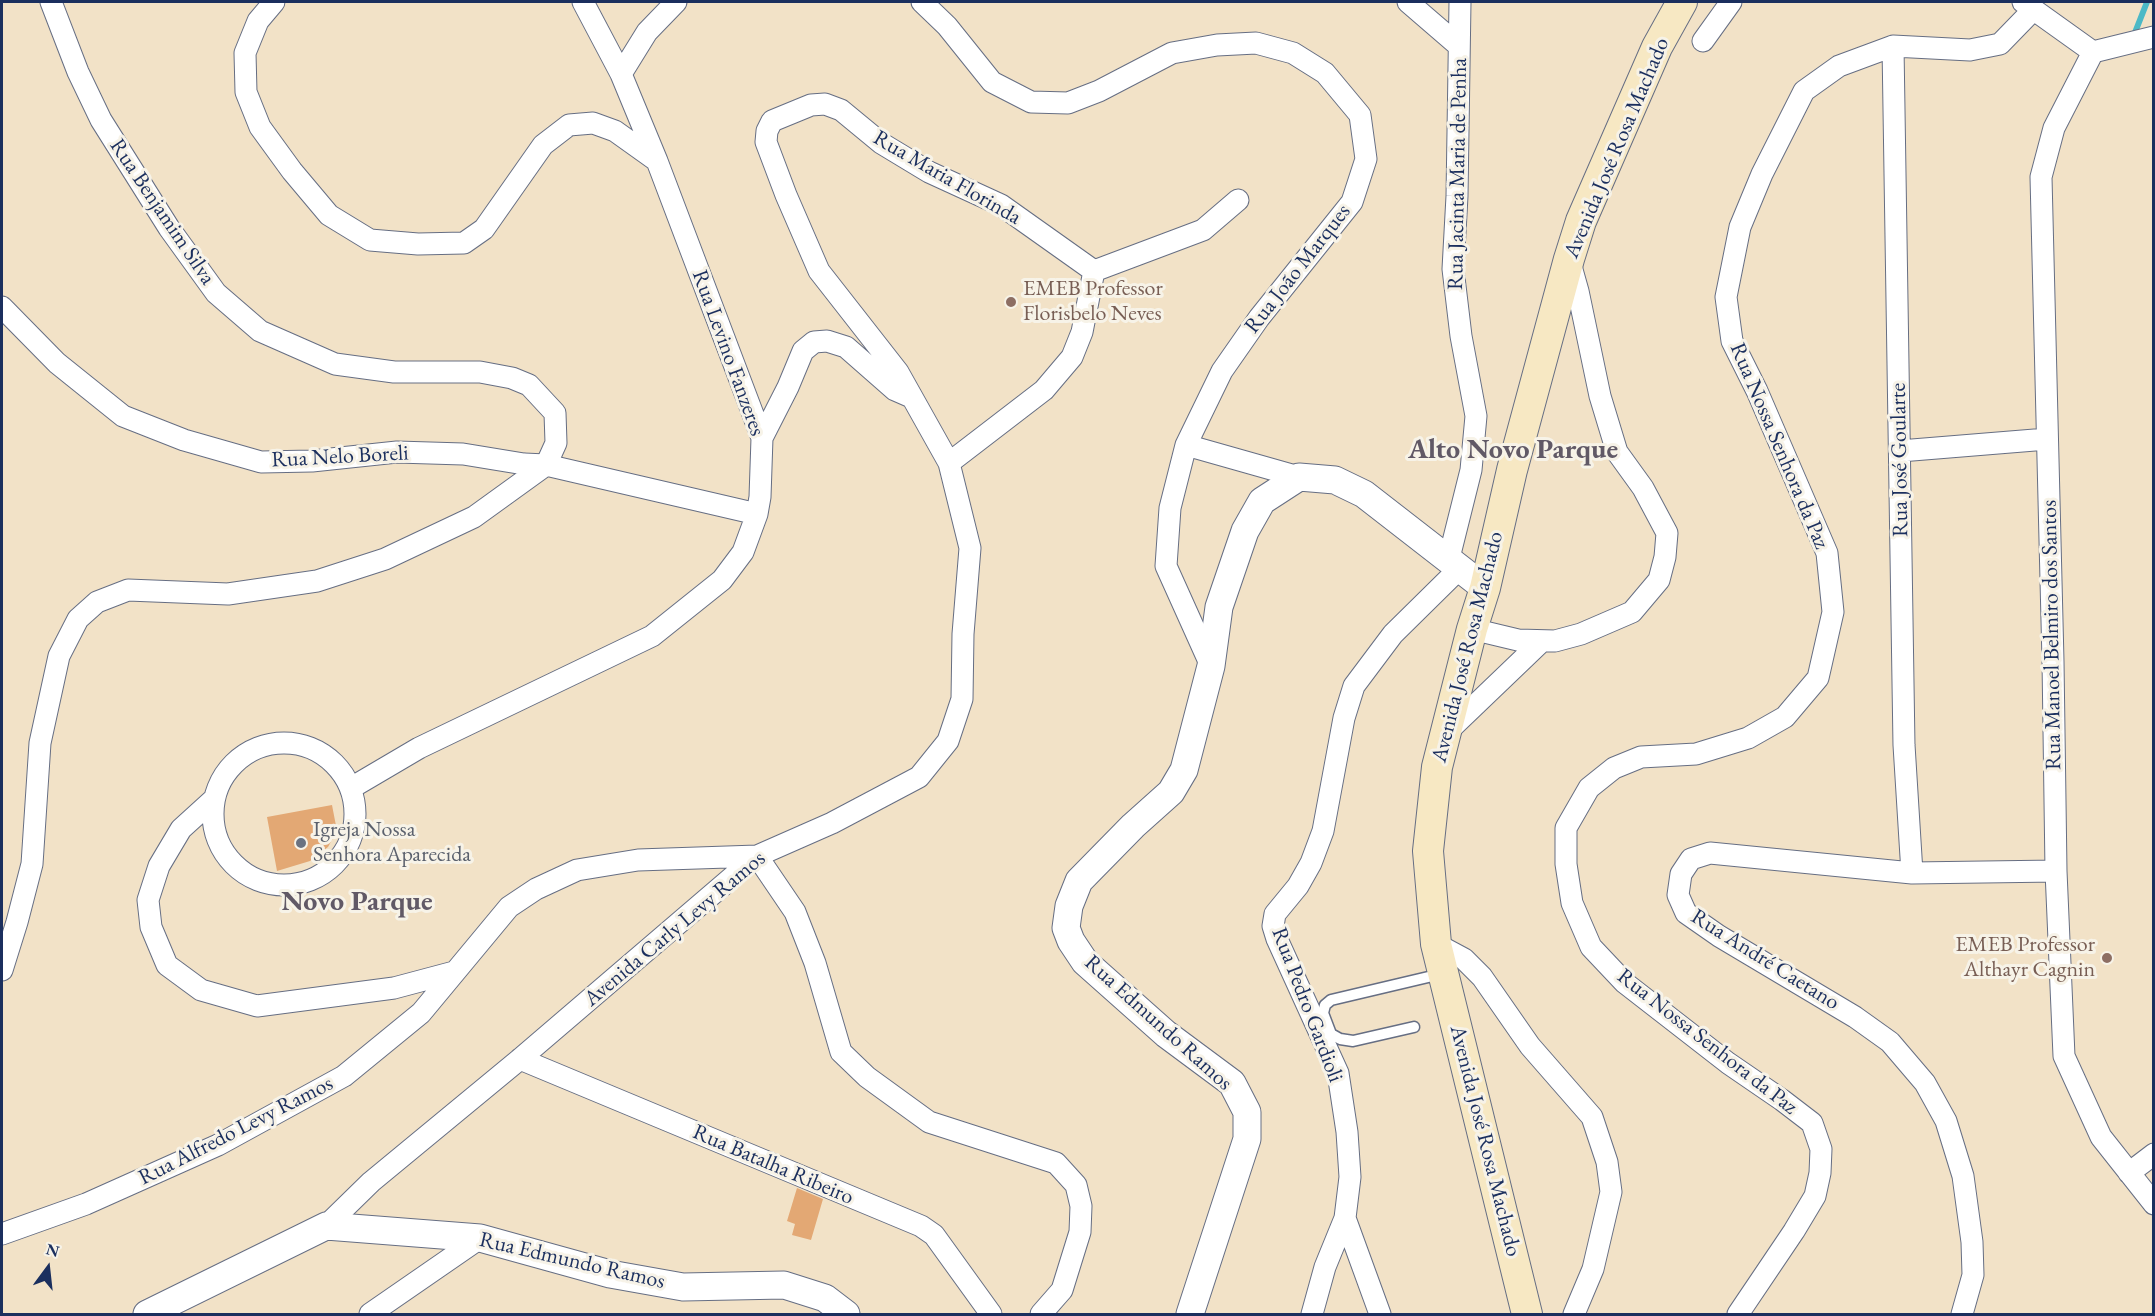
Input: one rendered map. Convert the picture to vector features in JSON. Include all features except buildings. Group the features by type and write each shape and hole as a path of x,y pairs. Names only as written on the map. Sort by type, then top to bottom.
{"main road":[{"name":"Avenida José Rosa Machado","path":"1527,1314 1436,944 1428,850 1437,766 1472,629 1485,588 1515,459 1581,221 1657,47 1682,2"}],"street":[{"name":"Rua Benjamim Silva","path":"51,2 78,72 101,120 169,228 216,293 260,331 335,364 394,372 480,372 512,378 529,385 555,413 556,443 546,465"},
{"path":"274,2 258,21 246,53 246,92 260,127 292,171 329,214 370,240 418,244 464,243 484,229 543,145 569,125 593,123 615,131 657,161"},
{"name":"Rua Levino Fanzeres","path":"351,788 419,748 652,636 722,580 743,552 758,514 762,438 657,161 621,74 583,2"},
{"path":"621,74 646,32 676,2"},
{"name":"Rua João Marques","path":"922,2 947,26 992,82 1030,102 1068,103 1099,91 1172,53 1217,45 1256,43 1293,53 1325,73 1360,115 1366,159 1352,202 1259,318 1222,371 1186,446 1170,508 1166,566 1210,666"},
{"path":"1408,2 1459,46"},
{"name":"Rua Jacinta Maria de Penha","path":"1455,563 1472,470 1476,416 1461,336 1453,269 1457,196 1461,2"},
{"path":"1703,41 1731,2"},
{"path":"2027,6 2093,52 2154,37"},
{"name":"Rua Nossa Senhora da Paz","path":"1738,1314 1815,1196 1820,1173 1821,1149 1812,1123 1728,1063 1625,983 1591,947 1572,903 1566,864 1566,828 1589,788 1614,768 1641,757 1696,754 1748,738 1785,717 1818,678 1833,612 1827,553 1757,390 1732,341 1726,297 1740,227 1762,174 1804,91 1839,66 1893,46 1970,50 2000,44 2027,6"},
{"name":"Rua José Goularte","path":"1893,46 1904,745 1912,873"},
{"name":"Rua Manoel Belmiro dos Santos","path":"2093,52 2054,128 2041,177 2056,871 2064,1056 2101,1137 2154,1204"},
{"name":"Rua Maria Florinda","path":"912,398 897,372 819,271 766,142 766,131 772,121 811,105 825,104 841,110 880,143 929,172 1001,205 1094,271"},
{"path":"949,463 1044,390 1072,357 1082,332 1094,271 1203,230 1239,200"},
{"path":"1472,629 1518,640 1555,641 1581,634 1632,612 1659,580 1665,557 1667,533 1643,488 1617,452 1600,396 1569,259"},
{"name":"Rua Nelo Boreli","path":"2,307 57,363 123,416 184,440 261,462 312,461 397,452 464,454 524,464 546,465 758,514"},
{"path":"762,438 803,351 814,342 827,341 846,347 895,390 912,398"},
{"name":"Avenida Carly Levy Ramos","path":"147,1314 326,1226 371,1182 520,1059 757,856 832,823 919,777 948,741 962,699 963,634 970,548 949,463 912,398"},
{"path":"1900,451 2047,439"},
{"path":"1186,446 1299,477 1335,480 1364,494 1485,588"},
{"path":"2,970 32,864 40,743 59,656 78,619 97,602 128,590 228,594 317,581 385,559 474,517 546,465"},
{"name":"Rua Edmundo Ramos","path":"1190,1314 1247,1139 1247,1112 1232,1083 1166,1034 1085,962 1071,941 1066,928 1069,906 1079,881 1133,826 1171,792 1184,770 1210,666 1219,607 1245,531 1262,501 1299,477"},
{"name":"Rua Pedro Gardioli","path":"1312,1314 1325,1268 1345,1218 1350,1177 1347,1132 1338,1072 1277,939 1273,926 1275,914 1298,886 1311,863 1323,831 1344,718 1354,686 1393,634 1455,563"},
{"path":"1444,735 1542,641"},
{"path":"275,743 298,743 320,752 339,768 351,788 356,811 353,835 342,856 326,872 304,883 281,886 258,881 237,869 222,851 213,829 214,799 219,782 232,763 252,749 275,743"},
{"path":"214,799 181,829 159,866 148,900 151,927 167,965 201,990 257,1006 394,988 454,972"},
{"name":"Rua André Caetano","path":"1962,1314 1973,1275 1972,1242 1963,1176 1946,1121 1924,1083 1890,1042 1856,1017 1719,936 1686,913 1678,895 1681,874 1691,859 1710,853 1912,873 2056,871"},
{"path":"757,856 795,912 815,963 841,1052 867,1077 930,1122 1056,1163 1076,1185 1081,1206 1080,1232 1062,1290 1041,1314"},
{"name":"Rua Alfredo Levy Ramos","path":"2,1234 86,1204 218,1145 344,1076 421,1013 509,907 536,889 577,870 638,860 757,856"},
{"path":"1436,944 1464,959 1482,977 1530,1046 1592,1117 1607,1162 1611,1192 1593,1269 1574,1314"},
{"name":"Rua Batalha Ribeiro","path":"520,1059 921,1226 934,1235 992,1314"},
{"path":"2129,1173 2154,1154"},
{"path":"1345,1218 1380,1314"},
{"name":"Rua Edmundo Ramos","path":"326,1226 480,1238 610,1274 683,1287 784,1285 825,1298 846,1314"},
{"path":"370,1314 480,1238"}],"lane":[{"path":"1414,1027 1353,1041 1340,1039 1331,1034 1323,1012 1325,1005 1331,1000 1444,973"}],"waterway":[{"path":"2134,35 2147,2"}],"place":[{"name":"EMEB Professor Florisbelo Neves","path":"1011,302"},
{"name":"Igreja Nossa Senhora Aparecida","path":"301,843"},
{"name":"EMEB Professor Althayr Cagnin","path":"2107,958"}],"district":[{"name":"Alto Novo Parque","path":"1513,450"},
{"name":"Novo Parque","path":"357,902"}]}
